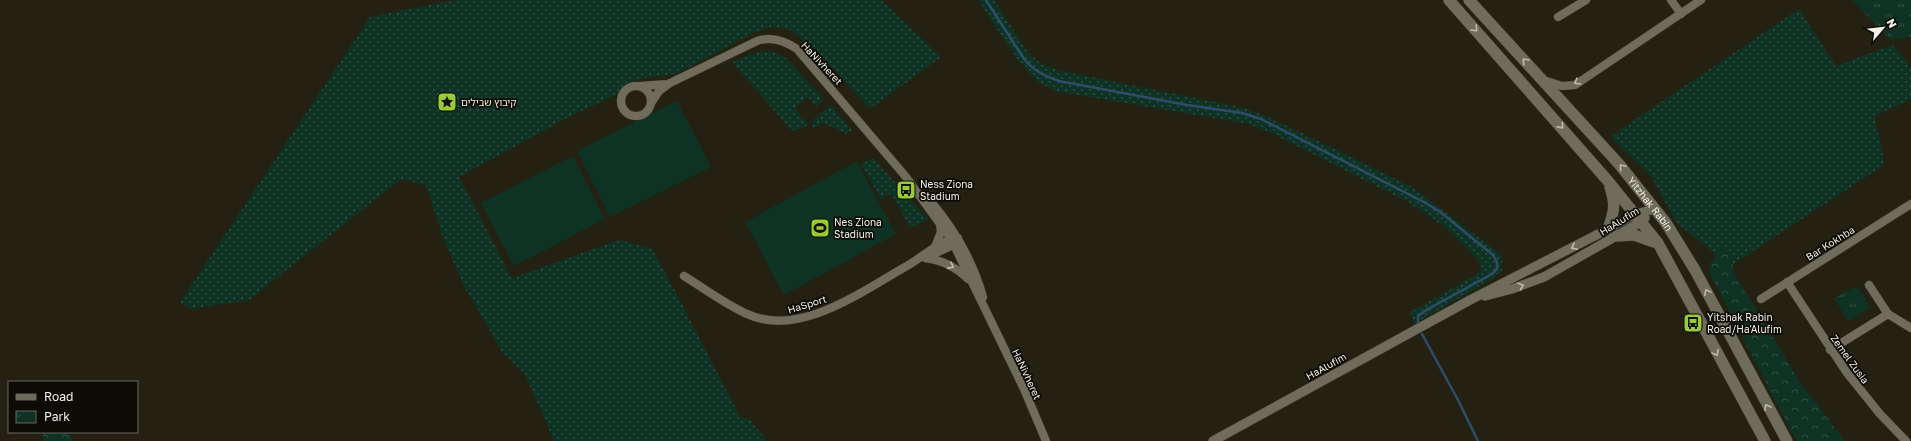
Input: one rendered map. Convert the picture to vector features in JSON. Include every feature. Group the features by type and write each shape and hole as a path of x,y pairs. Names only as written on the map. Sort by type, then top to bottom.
{"main road":[{"name":"Yitzhak Rabin","path":"1449,0 1608,181 1658,243 1765,441"},
{"name":"Yitzhak Rabin","path":"1469,0 1619,164 1670,229 1695,270 1787,441"},
{"path":"1608,181 1615,200 1612,233 1634,235 1658,243"}],"street":[{"path":"1558,17 1586,0"},
{"path":"1672,0 1681,14"},
{"path":"1540,77 1559,86 1572,86 1701,0"},
{"name":"HaNivheret","path":"651,103 659,91 670,83 764,39 781,41 797,48 814,66 906,177 954,240 977,279 989,317"},
{"name":"HaNivheret","path":"637,86 670,83"},
{"path":"637,86 646,90 651,98 651,103 650,108 643,114 633,116 625,111 621,102 627,88 637,86"},
{"name":"HaNivheret","path":"906,177 943,215 972,284 989,317 1046,441"},
{"name":"Bar Kokhba","path":"1761,299 1910,206"},
{"name":"HaAlufim","path":"1470,300 1512,289 1544,277 1612,233 1655,209"},
{"path":"935,247 941,232 940,222"},
{"name":"HaAlufim","path":"1213,441 1470,300 1612,233"},
{"name":"HaSport","path":"913,263 935,247 954,240"},
{"name":"HaSport","path":"684,276 747,314 769,320 788,321 812,315 841,303 913,263 942,251 954,240"},
{"path":"925,258 949,264 960,271 972,284"},
{"name":"Zemel Zusia","path":"1787,282 1830,350 1880,414 1906,441"},
{"path":"1869,284 1888,314 1911,328"},
{"path":"1830,350 1888,314"}],"green space":[{"path":"456,0 881,0 941,57 870,109 818,52 789,29 771,27 755,32 676,74 644,78 629,82 615,95 563,120 459,177 512,278 619,240 652,249 740,417 751,420 756,428 765,437 765,441 554,441 525,374 503,353 464,286 445,243 426,185 401,179 249,300 191,309 180,302 370,17"},
{"path":"978,0 994,0 1029,54 1039,62 1057,70 1244,108 1271,118 1412,187 1502,255 1502,271 1492,279 1414,324 1410,312 1474,276 1482,269 1478,260 1445,227 1408,202 1269,132 1249,124 1055,91 1037,81 1017,59"},
{"path":"1852,0 1911,0 1911,37 1891,40"},
{"path":"1799,9 1836,66 1893,45 1911,68 1911,99 1875,116 1884,165 1730,266 1677,223 1650,175 1621,148 1611,136"},
{"path":"771,51 785,57 824,99 816,107 808,97 795,108 809,125 792,131 732,62 757,52"},
{"path":"677,101 711,167 610,217 577,151"},
{"path":"831,105 852,130 846,134 824,123 811,128 813,120"},
{"path":"573,156 605,219 514,266 481,203"},
{"path":"873,158 928,219 910,228 891,193 881,199 861,164"},
{"name":"Nes Ziona Stadium","path":"857,161 896,234 784,295 745,222"},
{"path":"1723,247 1732,256 1734,273 1800,382 1845,441 1797,441 1709,272 1710,263"},
{"path":"1857,286 1870,308 1848,321 1834,298"},
{"path":"42,433 70,433 72,441 44,441"}],"waterway":[{"path":"986,0 1024,59 1032,67 1044,75 1059,81 1187,105 1242,113 1261,119 1439,211 1493,255 1497,262 1497,269 1492,274 1428,309 1418,316 1418,323"},
{"path":"1422,334 1458,400 1478,441"}],"place":[{"name":"קיבוץ שבילים","path":"447,102"},
{"name":"Ness Ziona Stadium","path":"906,190"},
{"name":"Nes Ziona Stadium","path":"820,228"},
{"name":"Yitshak Rabin Road/Ha'Alufim","path":"1693,323"}]}
